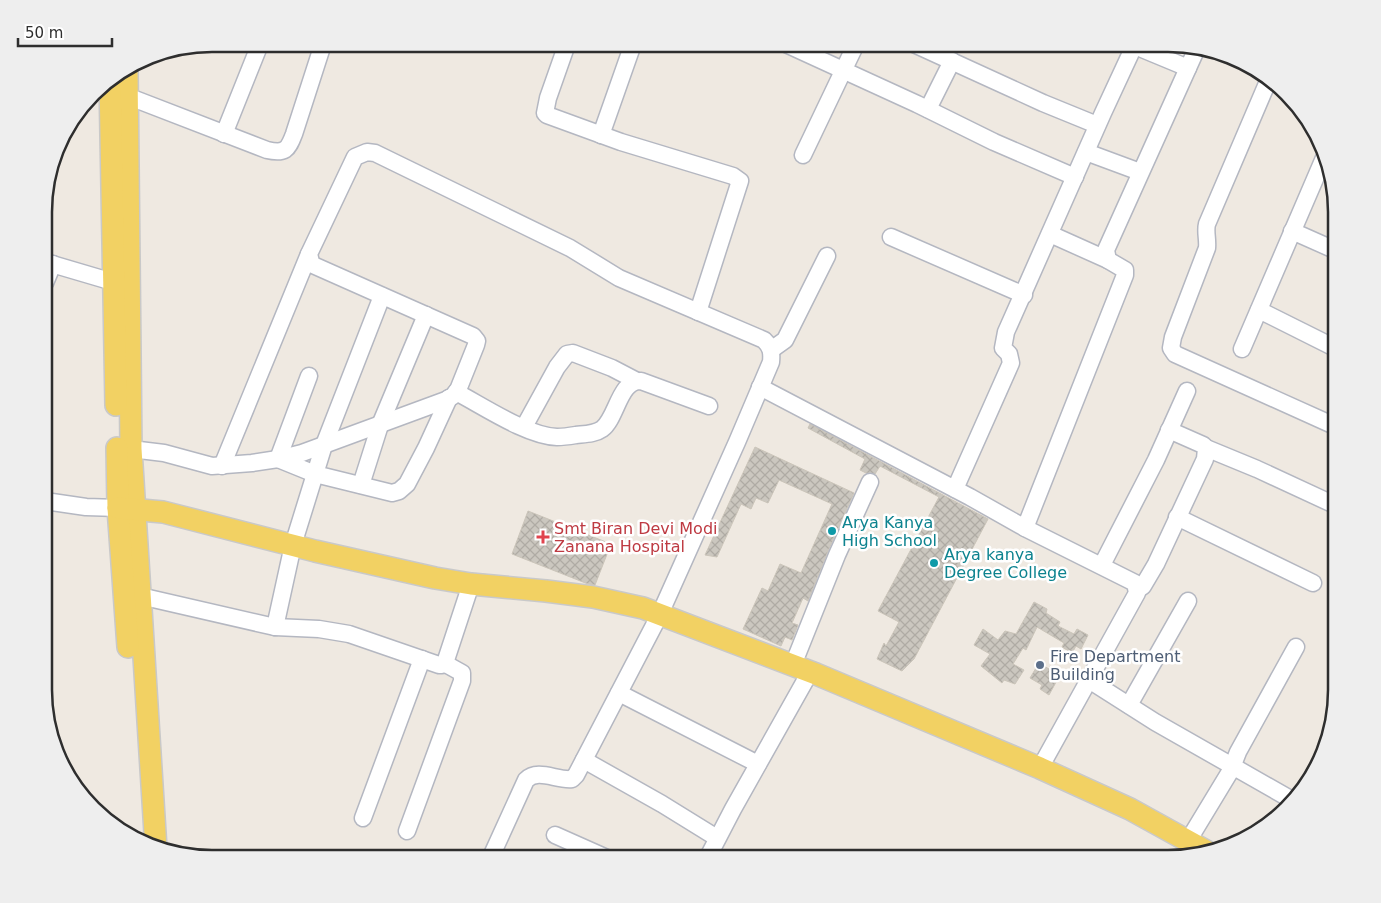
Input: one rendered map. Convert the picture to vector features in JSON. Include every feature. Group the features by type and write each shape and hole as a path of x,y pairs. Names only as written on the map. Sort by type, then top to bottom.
{"main road":[{"path":"127,77 121,282 126,509 141,727 155,839"},
{"path":"110,89 131,449 126,509 140,596 140,833"},
{"path":"126,509 163,512 435,578 471,584 593,597 660,614 801,668 1040,768 1130,809 1197,846"}],"street":[{"path":"805,52 928,109 994,142 1075,177"},
{"path":"804,155 852,52"},
{"path":"932,52 1043,103 1097,125"},
{"path":"955,489 1011,363 1009,354 1002,348 1006,332 1024,295 1097,125 1132,52"},
{"path":"1151,52 1188,68"},
{"path":"224,134 256,53"},
{"path":"127,96 224,134 276,152 284,151 290,146 320,53"},
{"path":"564,53 548,98 545,113 601,135 725,173 738,178 740,181 698,312"},
{"path":"601,135 630,53"},
{"path":"1108,260 1106,250 1194,55"},
{"path":"928,109 952,61"},
{"path":"1266,85 1207,224 1207,248 1173,337 1171,348 1175,354 1328,423"},
{"path":"222,466 309,254 355,157 367,152 375,153 570,248 619,278 764,340 771,350 771,362 737,442 660,614 584,760 572,779 565,780 539,775 530,776 526,780 494,851"},
{"path":"1086,152 1140,172"},
{"path":"1242,349 1321,165"},
{"path":"1292,232 1328,247"},
{"path":"1024,528 1125,275 1125,270 1108,260 1050,234"},
{"path":"891,237 1024,295"},
{"path":"278,459 315,474 392,493 403,488 426,448 477,341 468,333 313,265 309,254"},
{"path":"771,350 785,340 827,256"},
{"path":"52,264 121,282"},
{"path":"275,627 293,545 324,445 382,296"},
{"path":"1259,310 1328,344"},
{"path":"361,485 380,425 426,315"},
{"path":"524,427 557,367 567,354 573,353 612,368 635,380 710,406"},
{"path":"278,459 309,376"},
{"path":"131,449 164,453 212,466 278,459 380,425 452,395 534,432 558,437 587,434 599,430 607,424 628,385 635,380"},
{"path":"760,387 955,489 1024,528 1131,579 1135,582 1138,590"},
{"path":"1102,565 1187,391"},
{"path":"1169,430 1328,502"},
{"path":"1040,768 1138,590 1147,579 1205,459 1206,448"},
{"path":"711,850 758,764 801,668 837,555 870,482"},
{"path":"52,502 86,507 126,509"},
{"path":"1177,517 1314,583"},
{"path":"444,663 471,584"},
{"path":"140,596 275,627 319,629 349,634 439,665 444,663 462,673 462,682 407,831"},
{"path":"1129,705 1188,601"},
{"path":"1197,846 1238,752 1296,647"},
{"path":"363,818 422,659"},
{"path":"1089,680 1288,798"},
{"path":"619,693 758,764"},
{"path":"584,760 662,804 717,838"},
{"path":"555,835 590,851"}],"building":[{"name":"Arya kanya Degree College","path":"810,424 988,519 914,659 902,671 877,659 884,643 886,646 899,622 878,611 939,497 880,466 875,474 860,470 865,459 808,428"},
{"name":"Arya Kanya High School","path":"755,447 854,493 808,601 803,598 792,623 798,625 792,640 785,637 781,646 743,629 762,588 768,591 780,564 801,573 832,504 779,480 768,503 756,498 751,509 741,504 717,557 705,555"},
{"path":"528,511 611,544 595,585 588,584 512,554"},
{"path":"1034,602 1047,609 1046,613 1060,622 1058,626 1074,634 1077,629 1088,635 1081,649 1076,646 1072,653 1062,647 1064,643 1037,627 1026,650 1023,648 1013,664 1024,670 1015,684 1004,680 1002,683 981,666 990,654 974,645 983,629 998,640 1005,631 1016,634"},
{"path":"1039,663 1049,669 1050,666 1061,673 1049,695 1040,689 1042,685 1030,678"}],"place":[{"name":"Arya Kanya High School","path":"832,531"},
{"name":"Smt Biran Devi Modi Zanana Hospital","path":"543,537"},
{"name":"Arya kanya Degree College","path":"934,563"},
{"name":"Fire Department Building","path":"1040,665"}]}
